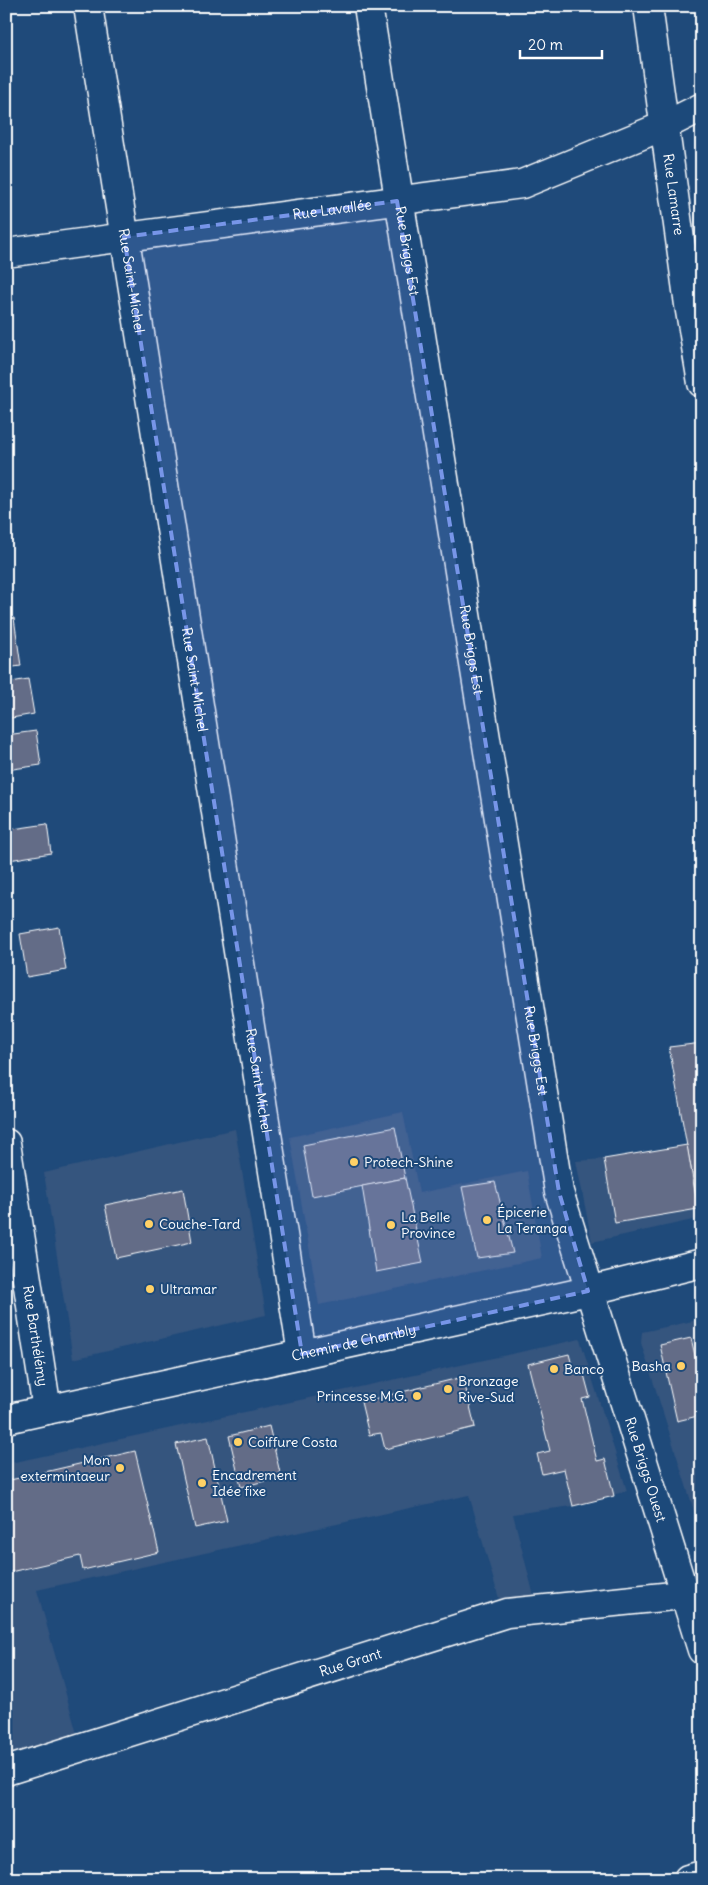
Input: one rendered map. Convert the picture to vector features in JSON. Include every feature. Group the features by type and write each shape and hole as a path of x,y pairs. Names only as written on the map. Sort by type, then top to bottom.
{"street":[{"name":"Rue Saint-Michel","path":"88,6 302,1354"},
{"name":"Rue Briggs Est","path":"368,6 397,201 559,1192 588,1291"},
{"name":"Rue Lamarre","path":"648,6 666,124 689,305 702,383"},
{"name":"Rue Lavallée","path":"6,253 522,184 702,107"},
{"name":"Rue Barthélémy","path":"6,1143 47,1410"},
{"name":"Chemin de Chambly","path":"6,1418 588,1291 702,1263"},
{"name":"Rue Briggs Ouest","path":"588,1291 693,1595 702,1650"},
{"name":"Rue Grant","path":"6,1771 507,1613 693,1595"},
{"path":"688,1879 702,1875"}],"highlighted area":[{"path":"397,201 559,1192 588,1291 302,1354 124,237"}],"shaded area":[{"path":"702,1043 702,1218 592,1242 576,1161 604,1159 687,1145 669,1047"},
{"path":"403,1112 419,1193 527,1171 542,1258 319,1305 290,1137"},
{"path":"235,1129 266,1315 73,1359 44,1173"},
{"path":"702,1319 702,1536 641,1343 642,1332"},
{"path":"580,1339 627,1491 573,1506 513,1514 534,1596 500,1602 469,1495 37,1590 77,1734 6,1755 6,1464"}],"building":[{"path":"14,618 21,666 6,668 6,619"},
{"path":"28,679 34,714 6,719 6,683"},
{"path":"36,731 41,765 6,770 6,735"},
{"path":"47,824 51,853 9,860 6,830"},
{"path":"59,927 66,970 27,977 20,934"},
{"path":"702,1043 702,1195 696,1196 669,1047"},
{"name":"Protech-Shine","path":"395,1127 405,1178 312,1196 303,1145"},
{"path":"687,1145 698,1209 615,1223 604,1159"},
{"name":"La Belle Province","path":"405,1178 423,1263 376,1272 362,1186"},
{"name":"Épicerie La Teranga","path":"495,1182 513,1253 477,1258 462,1187"},
{"name":"Couche-Tard","path":"183,1189 192,1242 116,1258 105,1205"},
{"name":"Basha","path":"691,1338 702,1386 702,1415 677,1421 660,1345"},
{"path":"569,1354 573,1369 582,1367 590,1397 582,1399 597,1461 605,1459 614,1496 573,1506 564,1469 542,1474 537,1454 550,1451 528,1364"},
{"path":"463,1377 475,1427 385,1449 381,1433 369,1435 361,1402"},
{"path":"269,1426 281,1477 241,1487 229,1436"},
{"name":"Encadrement Idée fixe","path":"208,1437 227,1521 195,1528 176,1444"},
{"path":"135,1451 159,1552 83,1570 80,1556 6,1573 6,1481"}],"place":[{"name":"Protech-Shine","path":"354,1162"},
{"name":"Épicerie La Teranga","path":"487,1220"},
{"name":"Couche-Tard","path":"149,1224"},
{"name":"La Belle Province","path":"391,1225"},
{"name":"Ultramar","path":"150,1289"},
{"name":"Basha","path":"681,1366"},
{"name":"Banco","path":"554,1369"},
{"name":"Bronzage Rive-Sud","path":"448,1389"},
{"name":"Princesse M.G.","path":"417,1396"},
{"name":"Coiffure Costa","path":"238,1442"},
{"name":"Mon extermintaeur","path":"120,1468"},
{"name":"Encadrement Idée fixe","path":"202,1483"}]}
